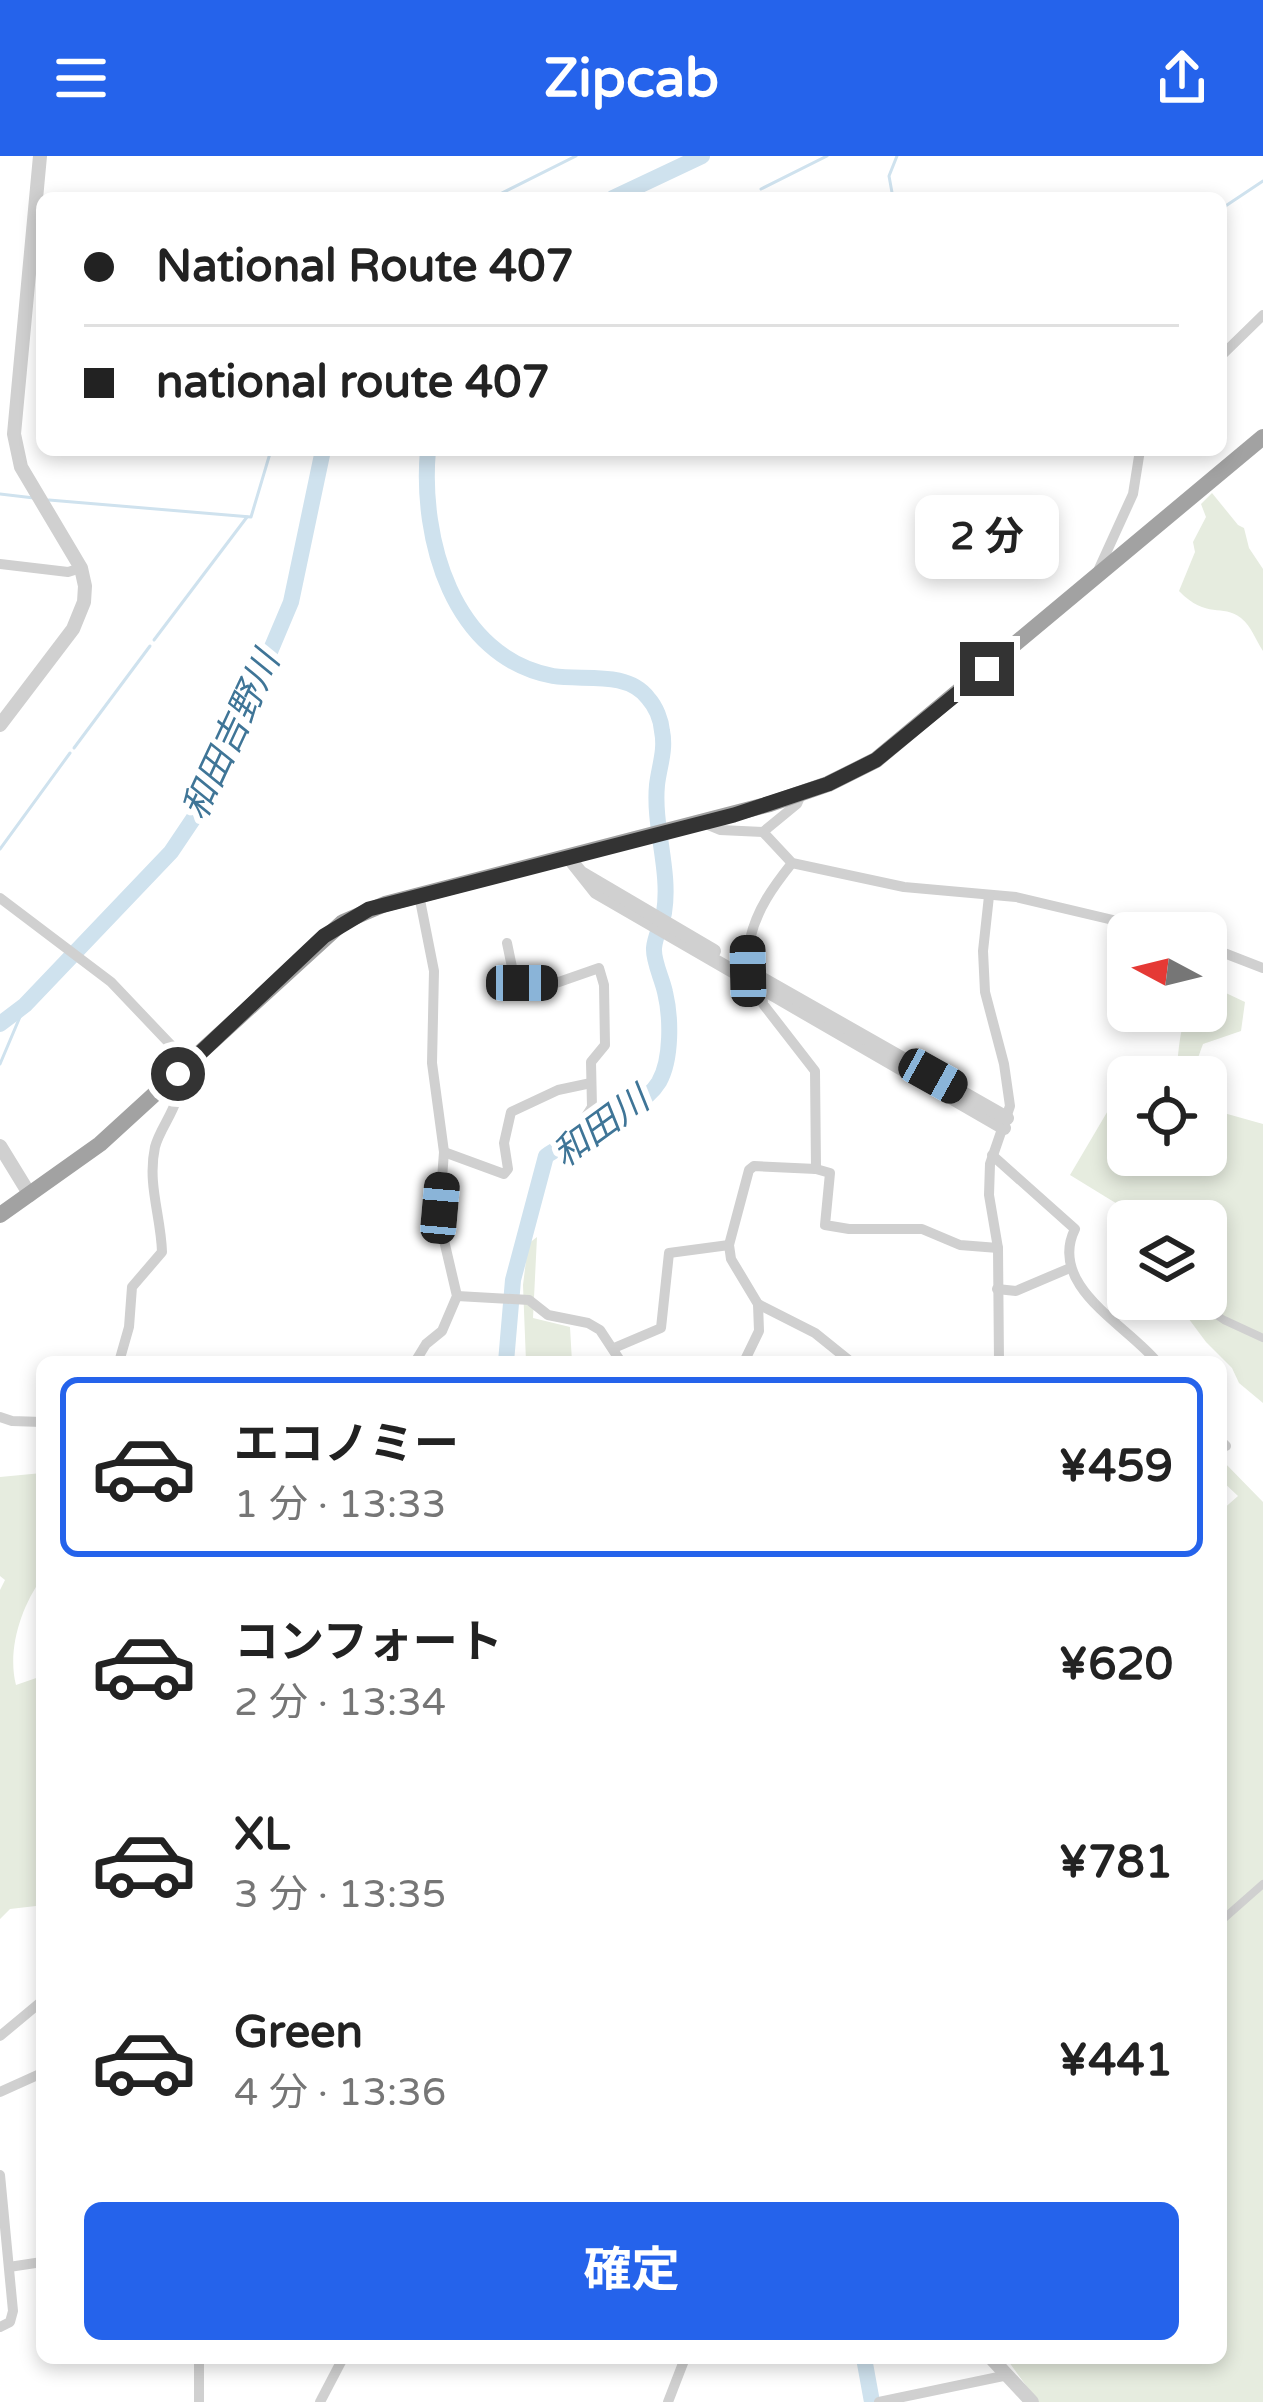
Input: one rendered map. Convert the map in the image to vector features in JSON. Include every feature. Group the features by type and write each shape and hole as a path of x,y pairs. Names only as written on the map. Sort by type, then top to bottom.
{"highway":[{"path":"0,1215 100,1144 324,936 369,909 573,865 802,793 876,760 1263,436"}],"street":[{"path":"37,192 40,156"},
{"path":"0,725 77,620 85,596 81,568 21,467 14,434 36,199"},
{"path":"1227,350 1263,315"},
{"path":"1098,576 1099,562 1133,494 1139,456"},
{"path":"0,564 68,572 81,568"},
{"path":"703,823 720,830 764,832 797,804 802,793"},
{"path":"764,832 792,863 904,887 1016,898 1107,919"},
{"path":"746,975 748,943 758,915 792,863"},
{"path":"573,865 746,975 1005,1123"},
{"path":"419,895 434,971 432,1063 444,1152 439,1219 457,1296 442,1331 419,1356"},
{"path":"989,896 982,951 985,992 1008,1082 1005,1123 992,1155 989,1195 998,1248 999,1356"},
{"path":"0,898 90,965 182,1070 179,1093 159,1136 151,1177 162,1252 132,1287 129,1328 121,1356"},
{"path":"507,943 516,978 522,983 556,983 598,968 604,985 605,1045 590,1062 592,1107 582,1123"},
{"path":"1227,954 1263,968"},
{"path":"746,975 763,991 1005,1123"},
{"path":"763,991 763,1004 815,1071 816,1169"},
{"path":"444,1152 504,1174 508,1169 504,1143 512,1112 558,1090 591,1083"},
{"path":"0,1146 30,1195"},
{"path":"992,1155 1075,1229 1067,1248 1070,1268 1111,1320 1150,1356"},
{"path":"746,1356 759,1330 758,1304 731,1259 729,1245 754,1166 830,1173 825,1225 922,1229 960,1245 998,1248"},
{"path":"614,1348 661,1328 669,1253 729,1245"},
{"path":"997,1289 1016,1291 1070,1268"},
{"path":"457,1296 529,1300 548,1315 596,1327 618,1356"},
{"path":"758,1304 815,1333 844,1356"},
{"path":"1227,1317 1263,1338"},
{"path":"0,1417 36,1422"},
{"path":"1227,1916 1263,1884"},
{"path":"0,2036 36,2006"},
{"path":"0,2092 36,2076"},
{"path":"0,2175 13,2311 10,2322 0,2327"},
{"path":"10,2267 36,2263"},
{"path":"199,2364 199,2402"},
{"path":"320,2402 340,2364"},
{"path":"668,2402 683,2364"},
{"path":"997,2364 1032,2402"},
{"path":"879,2402 1008,2375"}],"shaded area":[{"path":"1212,493 1244,528 1249,548 1263,569 1263,651 1241,618 1198,605 1179,591 1195,552 1193,542 1206,517 1201,504"},
{"path":"1227,994 1245,1002 1241,1031 1203,1044 1199,1056 1179,1056 1182,1032 1227,1032"},
{"path":"1107,1112 1107,1176 1227,1176 1227,1114 1263,1124 1263,1403 1239,1383 1227,1356 1220,1356 1190,1320 1227,1320 1227,1200 1111,1200 1070,1175"},
{"path":"537,1237 533,1318 570,1327 572,1356 526,1356 523,1285 528,1244"},
{"path":"1227,1465 1263,1502 1263,2402 1038,2402 1010,2364 1227,2364 1227,1506 1238,1496 1227,1486"},
{"path":"36,1474 36,1588 22,1615 13,1658 16,1685 36,1678 36,1906 10,1909 0,1919 0,1590 5,1580 0,1576 0,1477"}],"waterway":[{"name":"和田吉野川","path":"504,192 576,156"},
{"name":"和田吉野川","path":"626,192 702,156"},
{"path":"761,189 827,156"},
{"path":"892,192 889,176 897,156"},
{"path":"1227,205 1263,181"},
{"name":"和田吉野川","path":"49,500 251,517 269,456"},
{"name":"和田吉野川","path":"0,1024 25,1005 171,852 210,794 291,602 322,456"},
{"name":"和田川","path":"428,456 430,520 437,555 467,619 490,645 518,664 553,676 617,680 639,689 656,709 663,738 656,801 666,897 654,948 668,1013 666,1062 659,1082 638,1103 546,1156 513,1280 507,1356"},
{"name":"和田吉野川","path":"0,494 34,498"},
{"path":"154,640 247,517"},
{"path":"74,748 150,646"},
{"path":"0,849 70,753"},
{"path":"0,1064 25,1005"},
{"name":"和田川","path":"865,2364 872,2402"}],"route":[{"path":"178,1074 343,922 369,909 734,815 828,784 876,760 987,669"}]}
